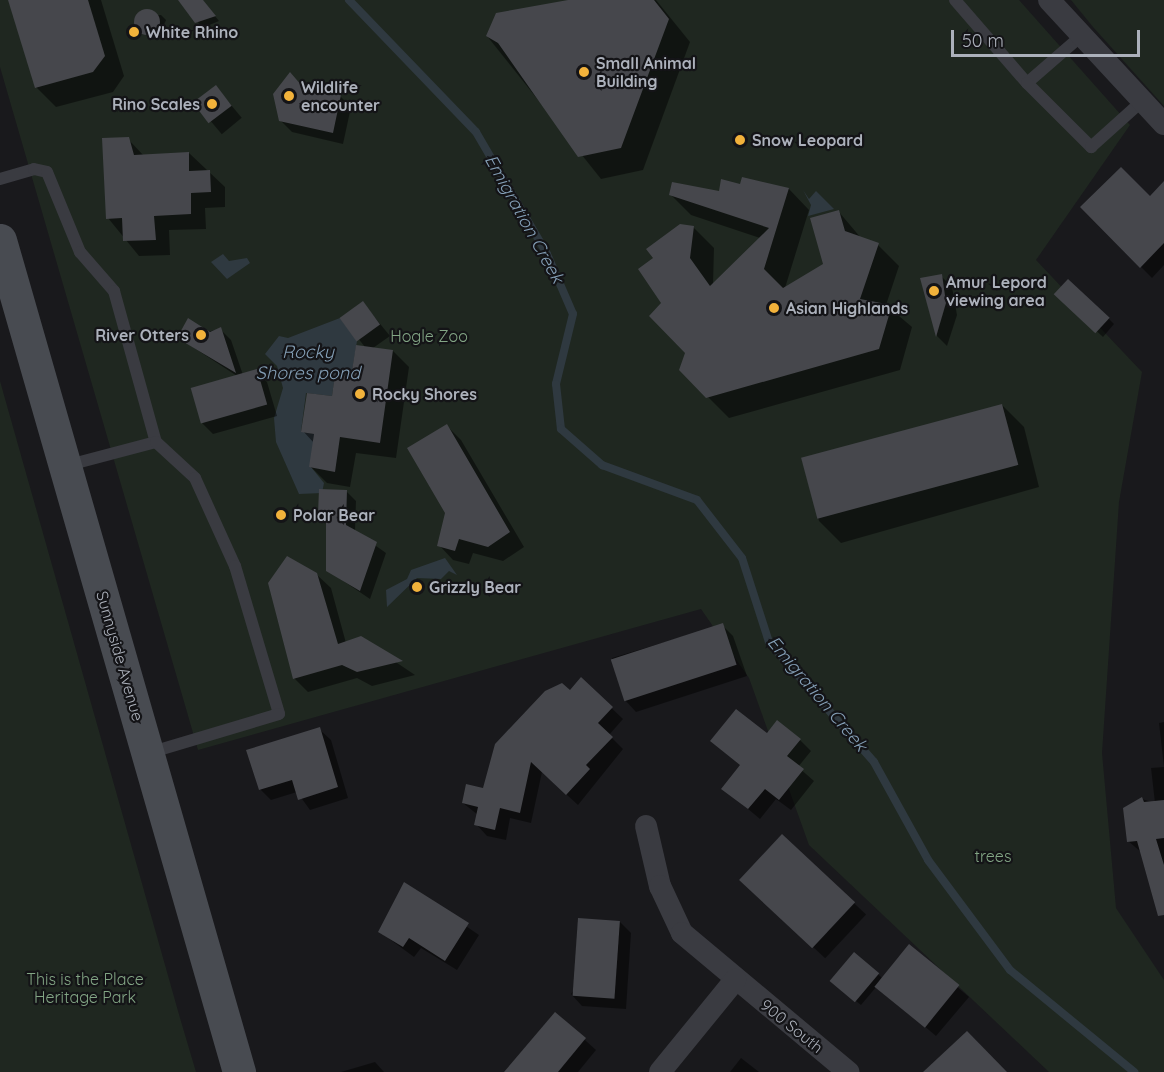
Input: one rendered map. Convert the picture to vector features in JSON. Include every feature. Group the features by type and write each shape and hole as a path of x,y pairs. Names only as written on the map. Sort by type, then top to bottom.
{"main road":[{"name":"Sunnyside Avenue","path":"0,240 239,1072"}],"street":[{"path":"1049,0 1141,102 1164,124"},
{"name":"900 South","path":"646,826 668,912 682,933 735,980 849,1072"},
{"path":"660,1072 735,980"}],"lane":[{"path":"955,0 1027,83 1091,147 1141,102"},
{"path":"1027,83 1081,36"},
{"path":"0,179 34,169 46,172 80,252 114,291 156,442 195,478 235,566 279,714 148,753"},
{"path":"65,466 156,442"}],"green space":[{"name":"Hogle Zoo","path":"0,0 1019,0 1130,125 1036,260 1142,372 1119,502 1102,753 1116,908 1164,980 1164,1072 1049,1072 809,845 749,678 701,609 198,750 0,67"},
{"path":"1071,0 1164,0 1164,106 1093,27"},
{"name":"This is the Place Heritage Park","path":"0,381 180,1018 196,1072 0,1072"}],"water":[{"path":"803,190 809,199 816,191 834,209 808,216 811,205"},
{"path":"223,254 229,261 247,258 250,263 227,279 211,262"},
{"name":"Rocky Shores pond","path":"340,318 357,341 351,377 335,375 332,396 306,393 301,431 314,434 311,467 324,483 322,493 299,494 276,442 274,418 283,388 277,366 265,354 279,336 288,338"},
{"path":"445,558 457,575 449,571 441,579 417,578 387,607 386,590 407,579 411,570"}],"building":[{"path":"8,0 88,0 105,56 93,72 35,88"},
{"path":"178,0 203,0 216,16 195,23"},
{"name":"Small Animal Building","path":"568,0 654,0 669,19 621,148 578,157 498,43 486,36 496,13"},
{"path":"147,9 156,13 160,22 156,31 147,35 138,31 134,22 138,13"},
{"path":"290,72 302,86 341,95 333,133 279,121 273,94"},
{"name":"Rino Scales","path":"216,85 232,106 208,123 193,102"},
{"path":"129,137 134,155 189,152 189,171 210,170 211,192 191,193 191,214 154,216 156,240 123,241 122,218 106,219 102,138"},
{"path":"1121,167 1150,196 1164,181 1164,243 1140,268 1080,207"},
{"name":"Asian Highlands","path":"742,177 789,188 764,269 783,288 823,264 810,218 839,210 845,231 879,243 860,299 892,305 879,349 706,398 679,370 685,353 649,316 661,303 638,269 653,258 646,249 680,224 694,226 690,258 710,286 769,228 669,195 672,182 719,191 721,179 740,184"},
{"name":"Amur Lepord viewing area","path":"942,274 946,303 936,337 920,278"},
{"path":"1068,279 1110,318 1095,333 1054,294"},
{"path":"363,301 380,324 357,342 340,318"},
{"name":"River Otters","path":"188,318 210,332 221,327 236,373 177,338"},
{"name":"Rocky Shores","path":"356,345 393,350 380,443 340,437 335,472 309,467 314,434 301,432 307,393 332,396 335,374 351,377"},
{"path":"257,369 267,405 201,424 191,388"},
{"path":"1002,404 1018,465 817,519 801,458"},
{"path":"447,424 510,532 488,547 459,539 455,551 437,546 445,513 407,448"},
{"path":"319,489 347,490 346,525 377,542 360,591 326,571 326,514 318,514"},
{"path":"287,556 317,573 338,644 361,636 403,661 357,672 342,665 293,679 268,583"},
{"path":"723,623 737,665 624,701 611,659"},
{"path":"581,677 613,707 598,723 613,737 586,765 590,769 566,795 531,762 520,813 500,808 495,830 474,825 478,807 462,803 466,784 483,788 495,744 545,691 562,683 570,690"},
{"path":"736,709 767,733 777,720 801,739 787,756 804,769 779,800 765,789 748,809 721,789 740,765 710,741"},
{"path":"320,727 338,787 298,800 292,780 259,790 246,750"},
{"path":"1142,797 1144,802 1164,800 1164,838 1156,839 1164,865 1164,915 1158,916 1137,841 1127,842 1123,808"},
{"path":"782,834 855,902 812,948 739,880"},
{"path":"404,882 469,923 445,961 409,938 403,947 378,932"},
{"path":"578,918 620,921 614,999 573,996"},
{"path":"909,944 960,985 925,1028 874,987"},
{"path":"854,952 879,973 855,1002 830,981"},
{"path":"555,1012 586,1038 558,1072 504,1072"},
{"path":"967,1031 1007,1072 923,1072"}],"waterway":[{"name":"Emigration Creek","path":"349,0 476,132 547,254 573,314 556,384 561,429 602,465 697,500 742,558 769,642 874,762 928,860 1010,970 1134,1072"}],"place":[{"name":"White Rhino","path":"134,32"},
{"name":"Small Animal Building","path":"584,72"},
{"name":"Wildlife encounter","path":"289,96"},
{"name":"Rino Scales","path":"212,104"},
{"name":"Snow Leopard","path":"740,140"},
{"name":"Amur Lepord viewing area","path":"934,291"},
{"name":"Asian Highlands","path":"774,308"},
{"name":"River Otters","path":"201,335"},
{"name":"Rocky Shores","path":"360,394"},
{"name":"Polar Bear","path":"281,515"},
{"name":"Grizzly Bear","path":"417,587"}],"park label":[{"name":"trees","path":"993,856"}]}
